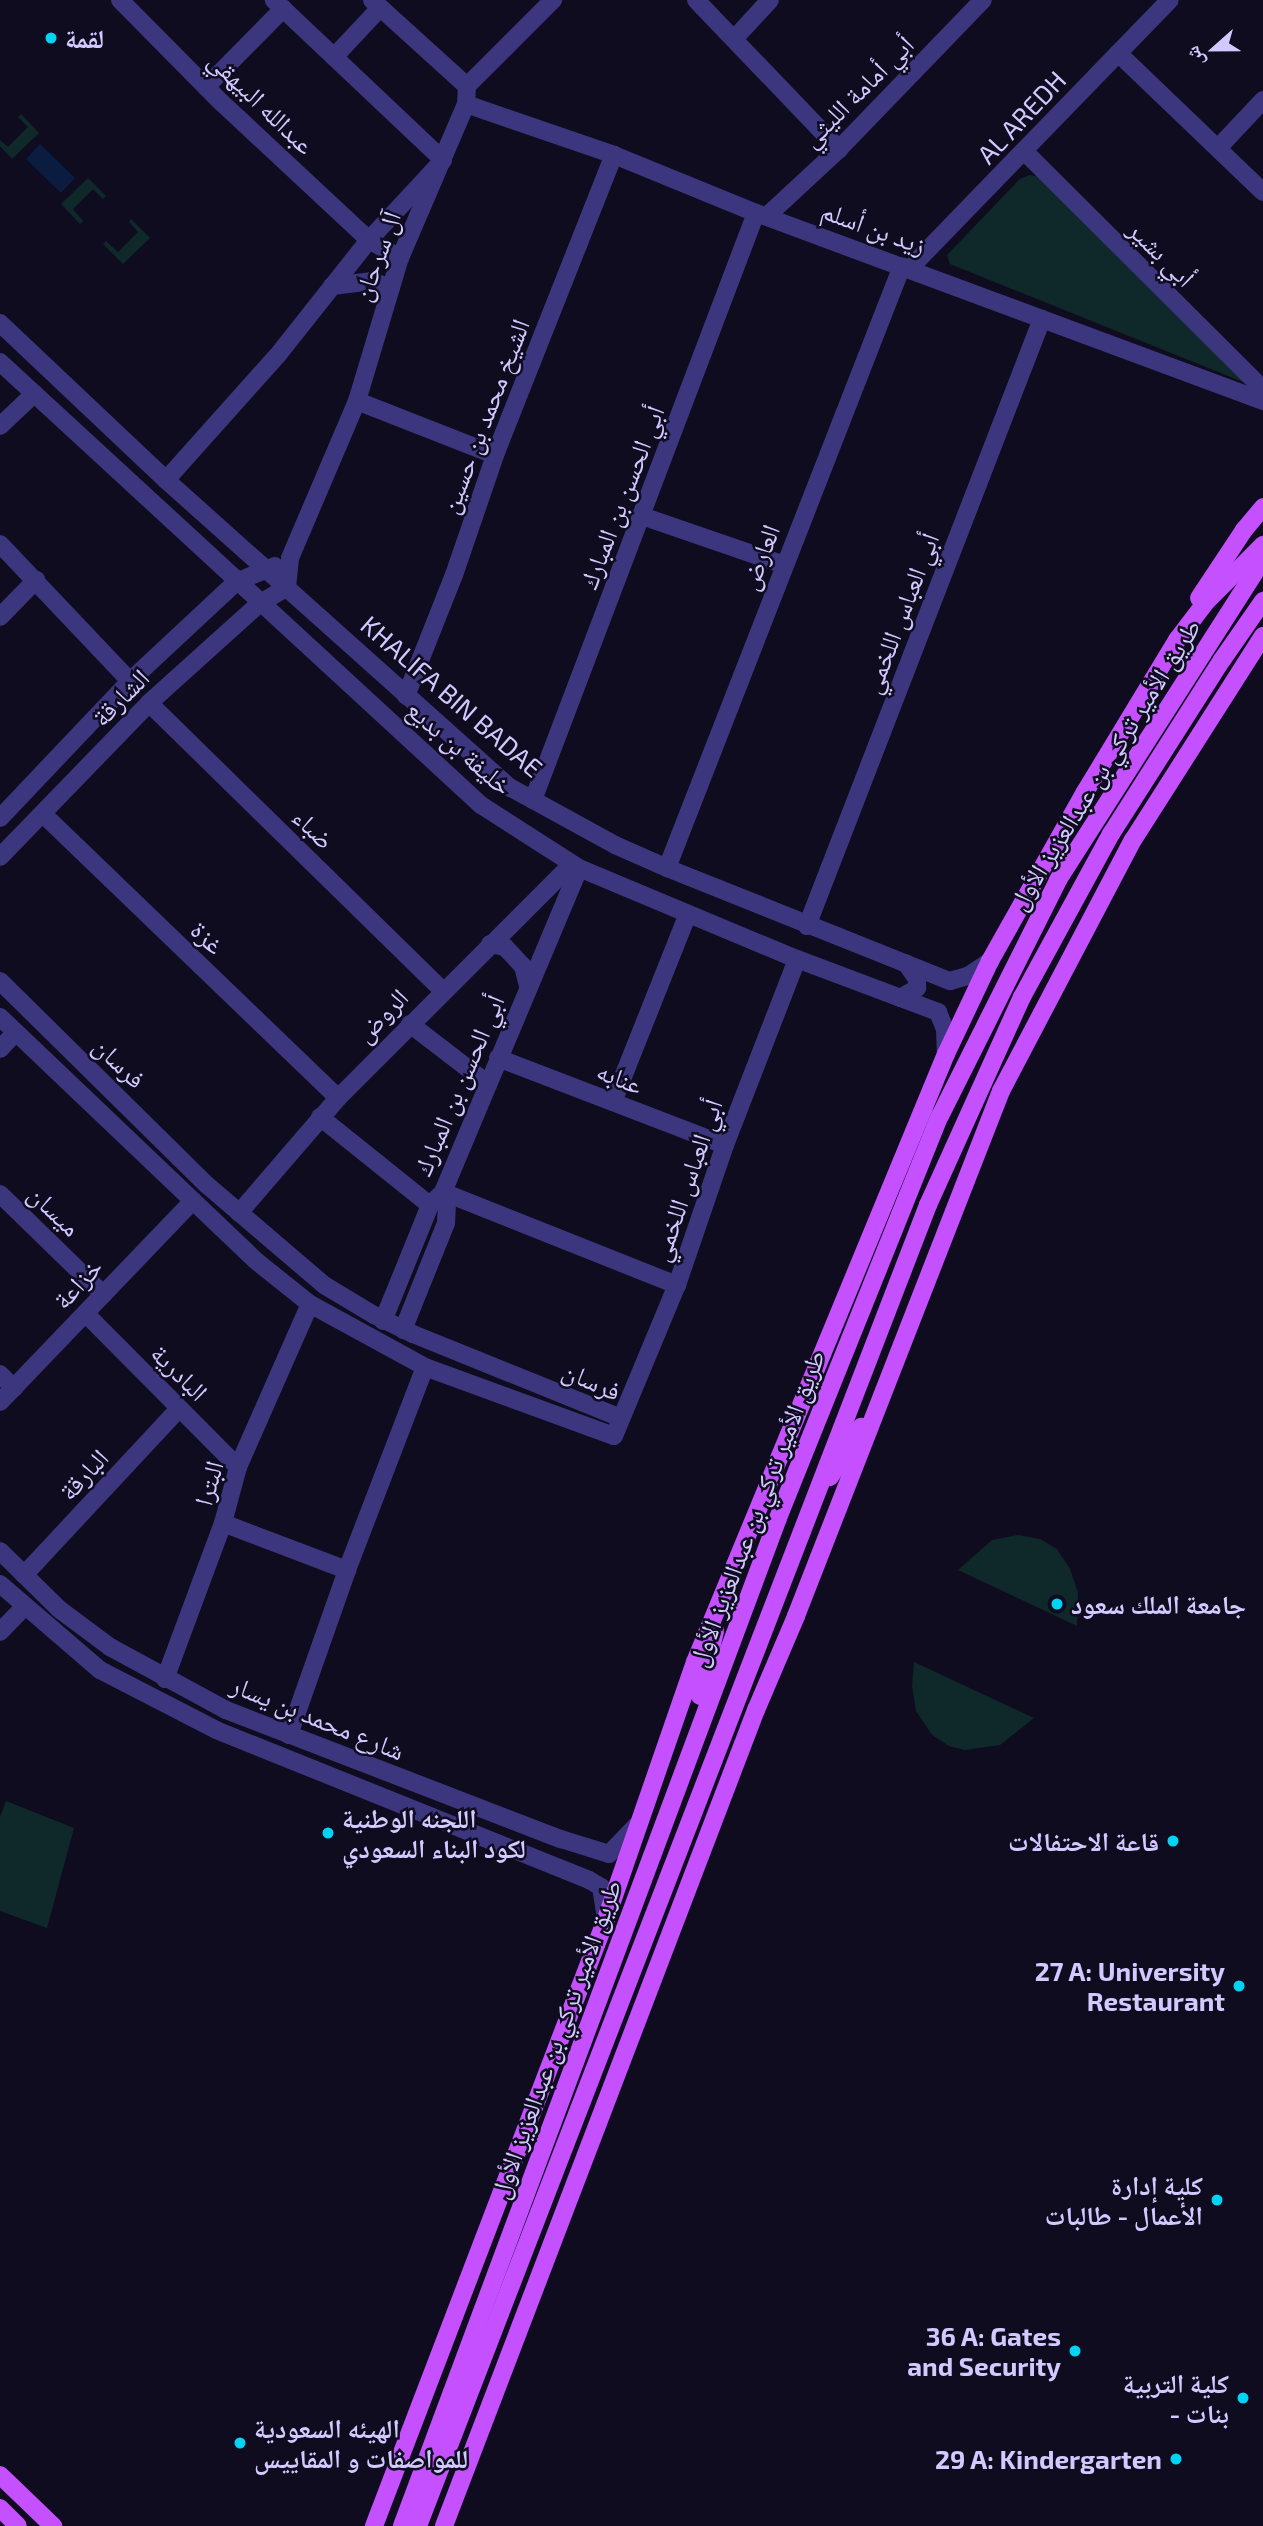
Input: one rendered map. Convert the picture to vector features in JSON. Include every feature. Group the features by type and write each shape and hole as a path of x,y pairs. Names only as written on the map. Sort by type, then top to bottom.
{"main road":[{"path":"374,2526 606,1919 695,1662 946,1054 990,961 1085,792 1177,640 1193,607 1244,530 1263,507"},
{"path":"1177,640 1206,602 1263,545"},
{"name":"طريق الأمير تركي بن عبدالعزيز الأول","path":"401,2526 778,1518 946,1104 1058,880 1263,559"},
{"name":"طريق الأمير تركي بن عبدالعزيز الأول","path":"418,2526 928,1205 1022,998 1111,834 1222,660 1263,601"},
{"path":"444,2526 756,1710 1001,1091 1133,841 1263,636"},
{"path":"807,1513 853,1437 874,1411"},
{"path":"690,1752 697,1704 711,1655 719,1603"},
{"path":"0,2475 53,2526"},
{"path":"0,2508 18,2526"}],"street":[{"name":"آل سرحان","path":"287,587 290,558 356,401 400,258 443,160 466,95 553,0"},
{"path":"696,0 839,149"},
{"path":"734,38 770,0"},
{"name":"أبي أمامة الليثي","path":"762,215 839,149 983,0"},
{"name":"AL AREDH","path":"906,267 1025,152 1170,0"},
{"name":"عبدالله البيهقي","path":"125,2 206,87 369,240 400,258"},
{"path":"334,57 376,4 435,54 466,95"},
{"path":"166,480 277,356 369,240 443,160 279,5 206,87"},
{"path":"1118,53 1263,192"},
{"name":"زيد بن أسلم","path":"466,95 762,215 1263,401"},
{"path":"1218,148 1263,100"},
{"name":"أبي بشير","path":"1025,152 1263,389"},
{"name":"الشيخ محمد بن حسين","path":"407,696 454,575 495,455 614,155"},
{"name":"أبي الحسن بن المبارك","path":"533,800 762,215"},
{"name":"العارض","path":"667,868 784,565 906,267"},
{"path":"332,286 371,281 391,288"},
{"name":"أبي العباس اللخمي","path":"807,926 1042,319"},
{"name":"KHALIFA BIN BADAE","path":"0,323 166,480 511,788 615,845 667,868 950,981 968,976 990,961"},
{"name":"خليفة بن بديع","path":"0,362 259,604 481,805 575,866 797,959 938,1012 945,1029 946,1054"},
{"path":"0,426 34,394"},
{"path":"356,401 495,455"},
{"path":"642,516 784,565"},
{"path":"0,544 130,681"},
{"path":"268,570 290,558"},
{"name":"الشارقة","path":"0,818 130,681 236,582 268,570"},
{"path":"0,617 36,580"},
{"name":"الشارقة","path":"0,857 149,703 259,604 287,587"},
{"name":"ضباء","path":"149,703 442,990"},
{"name":"غزة","path":"43,814 338,1098"},
{"name":"أبي الحسن بن المبارك","path":"393,1325 430,1205 443,1192 575,866"},
{"name":"الروض","path":"239,1213 320,1117 442,990 575,866"},
{"path":"613,1102 688,914"},
{"path":"490,944 505,947 523,965 528,986"},
{"name":"أبي العباس اللخمي","path":"621,1418 677,1285 724,1145 797,959"},
{"path":"900,998 917,988 917,979 906,963"},
{"name":"فرسان","path":"0,981 239,1213 324,1285 393,1325 621,1418 614,1436 425,1367 310,1304 255,1260 0,1017"},
{"path":"410,1024 487,1083"},
{"path":"0,1049 16,1032"},
{"name":"عنابه","path":"498,1058 724,1145"},
{"path":"320,1117 430,1205"},
{"path":"443,1192 677,1285"},
{"path":"381,1341 393,1325 446,1223 447,1201 443,1192"},
{"name":"ميسان","path":"0,1194 103,1294"},
{"name":"خزاعة","path":"0,1402 193,1201"},
{"name":"البترا","path":"164,1679 223,1523 238,1467 310,1304"},
{"name":"البادرية","path":"86,1314 238,1467"},
{"path":"289,1735 347,1570 425,1367"},
{"path":"0,1374 14,1388"},
{"name":"البارقة","path":"24,1575 179,1409"},
{"path":"223,1523 347,1570"},
{"name":"شارع محمد بن يسار","path":"0,1551 59,1609 110,1647 164,1679 226,1710 561,1839 610,1854 639,1822"},
{"name":"شارع محمد بن يسار","path":"0,1584 100,1670 216,1730 601,1887 606,1919"},
{"path":"0,1632 24,1607"},
{"path":"554,1867 574,1864 579,1853 561,1839"}],"green space":[{"path":"21,114 39,133 12,159 0,146 0,140 8,147 28,127 18,117"},
{"path":"1030,175 1040,177 1248,384 950,264 947,255 1020,179"},
{"path":"88,178 106,196 103,199 93,189 73,209 83,221 80,224 61,204"},
{"path":"131,219 150,238 123,264 103,244 106,241 118,252 138,232 129,222"},
{"path":"1018,1535 1040,1539 1057,1549 1070,1569 1078,1593 1077,1626 958,1570 992,1540"},
{"path":"914,1662 1034,1718 1000,1745 965,1750 949,1746 932,1735 916,1711 912,1686"},
{"path":"6,1801 74,1828 47,1928 0,1911 0,1817"}],"water":[{"path":"40,144 75,178 61,193 26,159"}],"place":[{"name":"لقمة","path":"51,38"},
{"name":"جامعة الملك سعود","path":"1057,1604"},
{"name":"اللجنه الوطنية لكود البناء السعودي","path":"328,1833"},
{"name":"قاعة الاحتفالات","path":"1173,1841"},
{"name":"27 A: University Restaurant","path":"1239,1986"},
{"name":"كلية إدارة الأعمال - طالبات","path":"1217,2200"},
{"name":"36 A: Gates and Security","path":"1075,2351"},
{"name":"كلية التربية - بنات","path":"1243,2398"},
{"name":"الهيئه السعودية للمواصفات و المقاييس","path":"240,2443"},
{"name":"29 A: Kindergarten","path":"1176,2459"}]}
